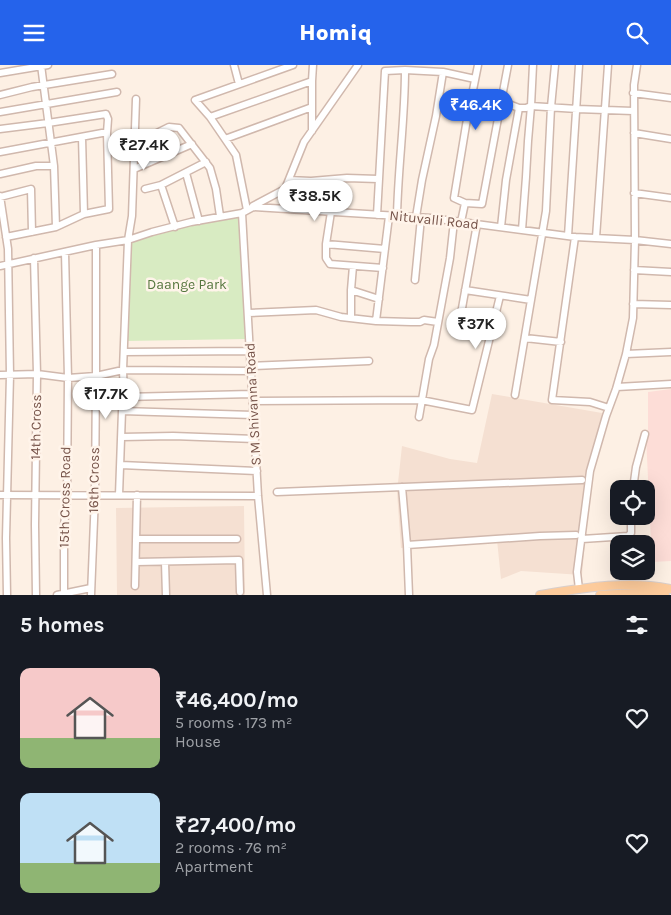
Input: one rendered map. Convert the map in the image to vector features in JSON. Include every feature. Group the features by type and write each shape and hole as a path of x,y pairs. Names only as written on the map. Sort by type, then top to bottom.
{"main road":[{"path":"542,595 579,589 638,585 671,589"},
{"path":"600,595 653,592 665,595"}],"street":[{"path":"0,73 43,65 54,166 56,227"},
{"path":"234,65 239,84 293,65"},
{"path":"312,131 313,65"},
{"path":"247,210 285,189 304,142 358,65"},
{"path":"478,65 454,198 466,203 482,204 508,65"},
{"path":"522,230 533,65"},
{"path":"515,395 546,211 555,65"},
{"path":"580,65 571,236 552,400 590,402 609,408"},
{"path":"596,237 608,65"},
{"path":"579,589 577,573 579,537 590,471 617,387 633,318 635,240 633,111 637,65"},
{"path":"397,216 405,70"},
{"path":"377,215 386,71 443,72 475,79"},
{"path":"415,280 422,180 436,116 443,72"},
{"path":"0,95 32,87 112,74"},
{"path":"210,117 312,81"},
{"name":"S M Shivanna Road","path":"239,84 195,101 210,117 236,155 247,210 248,313 252,397 267,595"},
{"path":"0,112 117,92"},
{"path":"634,93 671,98"},
{"path":"471,97 501,101 519,108 531,106 633,111"},
{"path":"119,495 124,397 123,370 128,240 132,216 136,99"},
{"path":"225,139 312,107"},
{"path":"501,227 506,180 519,108"},
{"path":"0,129 106,114 108,119 109,209 84,215 56,227 32,232 5,242"},
{"path":"135,144 169,127 179,128 210,168 216,189 220,217"},
{"path":"0,152 107,133"},
{"path":"634,133 671,139"},
{"path":"82,137 84,215"},
{"path":"134,169 192,144"},
{"path":"145,189 161,185 206,163"},
{"path":"0,174 36,166 54,166"},
{"path":"186,173 198,221"},
{"path":"288,180 378,179"},
{"path":"161,185 175,227"},
{"path":"7,595 3,495 10,375 8,264 0,196 31,189 32,232"},
{"path":"634,193 671,199"},
{"path":"419,417 457,221 466,203"},
{"name":"Nituvalli Road","path":"0,267 65,251 128,240 152,232 247,210 418,217 571,236 635,240 671,245"},
{"path":"331,212 326,244 326,258 330,263 383,268"},
{"path":"376,321 389,215"},
{"path":"459,325 477,224"},
{"path":"326,244 385,249"},
{"name":"16th Cross","path":"91,595 95,495 96,245"},
{"name":"15th Cross Road","path":"61,594 67,495 68,378 65,251"},
{"name":"14th Cross","path":"34,258 37,375 36,595"},
{"path":"351,318 353,266"},
{"path":"634,270 671,272"},
{"path":"465,290 531,300"},
{"path":"351,291 379,299"},
{"path":"124,397 421,400 472,410 500,296"},
{"path":"633,304 671,305"},
{"path":"248,313 316,310 341,317 376,321 420,322 424,320 438,322"},
{"path":"525,338 560,342"},
{"path":"124,352 250,351"},
{"path":"626,354 671,353"},
{"path":"0,375 37,375 68,378 96,377 123,370 251,368 369,361"},
{"path":"617,387 671,384"},
{"path":"122,411 253,415"},
{"path":"634,480 645,434"},
{"path":"122,437 173,436 255,439"},
{"path":"121,465 257,471"},
{"path":"277,492 582,480"},
{"path":"402,487 409,595"},
{"path":"3,495 258,496"},
{"path":"135,586 136,495"},
{"path":"407,545 540,536 628,536 631,533 631,525"},
{"path":"136,539 237,539"},
{"path":"136,562 239,560 240,592"},
{"path":"165,562 166,595"},
{"path":"61,594 91,587"}],"shaded area":[{"path":"671,389 671,561 655,562 655,535 651,535 650,525 655,525 655,480 648,480 646,436 648,429 648,392"},
{"path":"492,394 602,413 591,474 582,575 521,571 501,579 497,540 401,548 397,492 402,446 450,459 477,463"},
{"path":"244,506 245,595 117,595 116,508"}],"green space":[{"name":"Daange Park","path":"240,216 245,339 125,341 130,242 197,224"}]}
